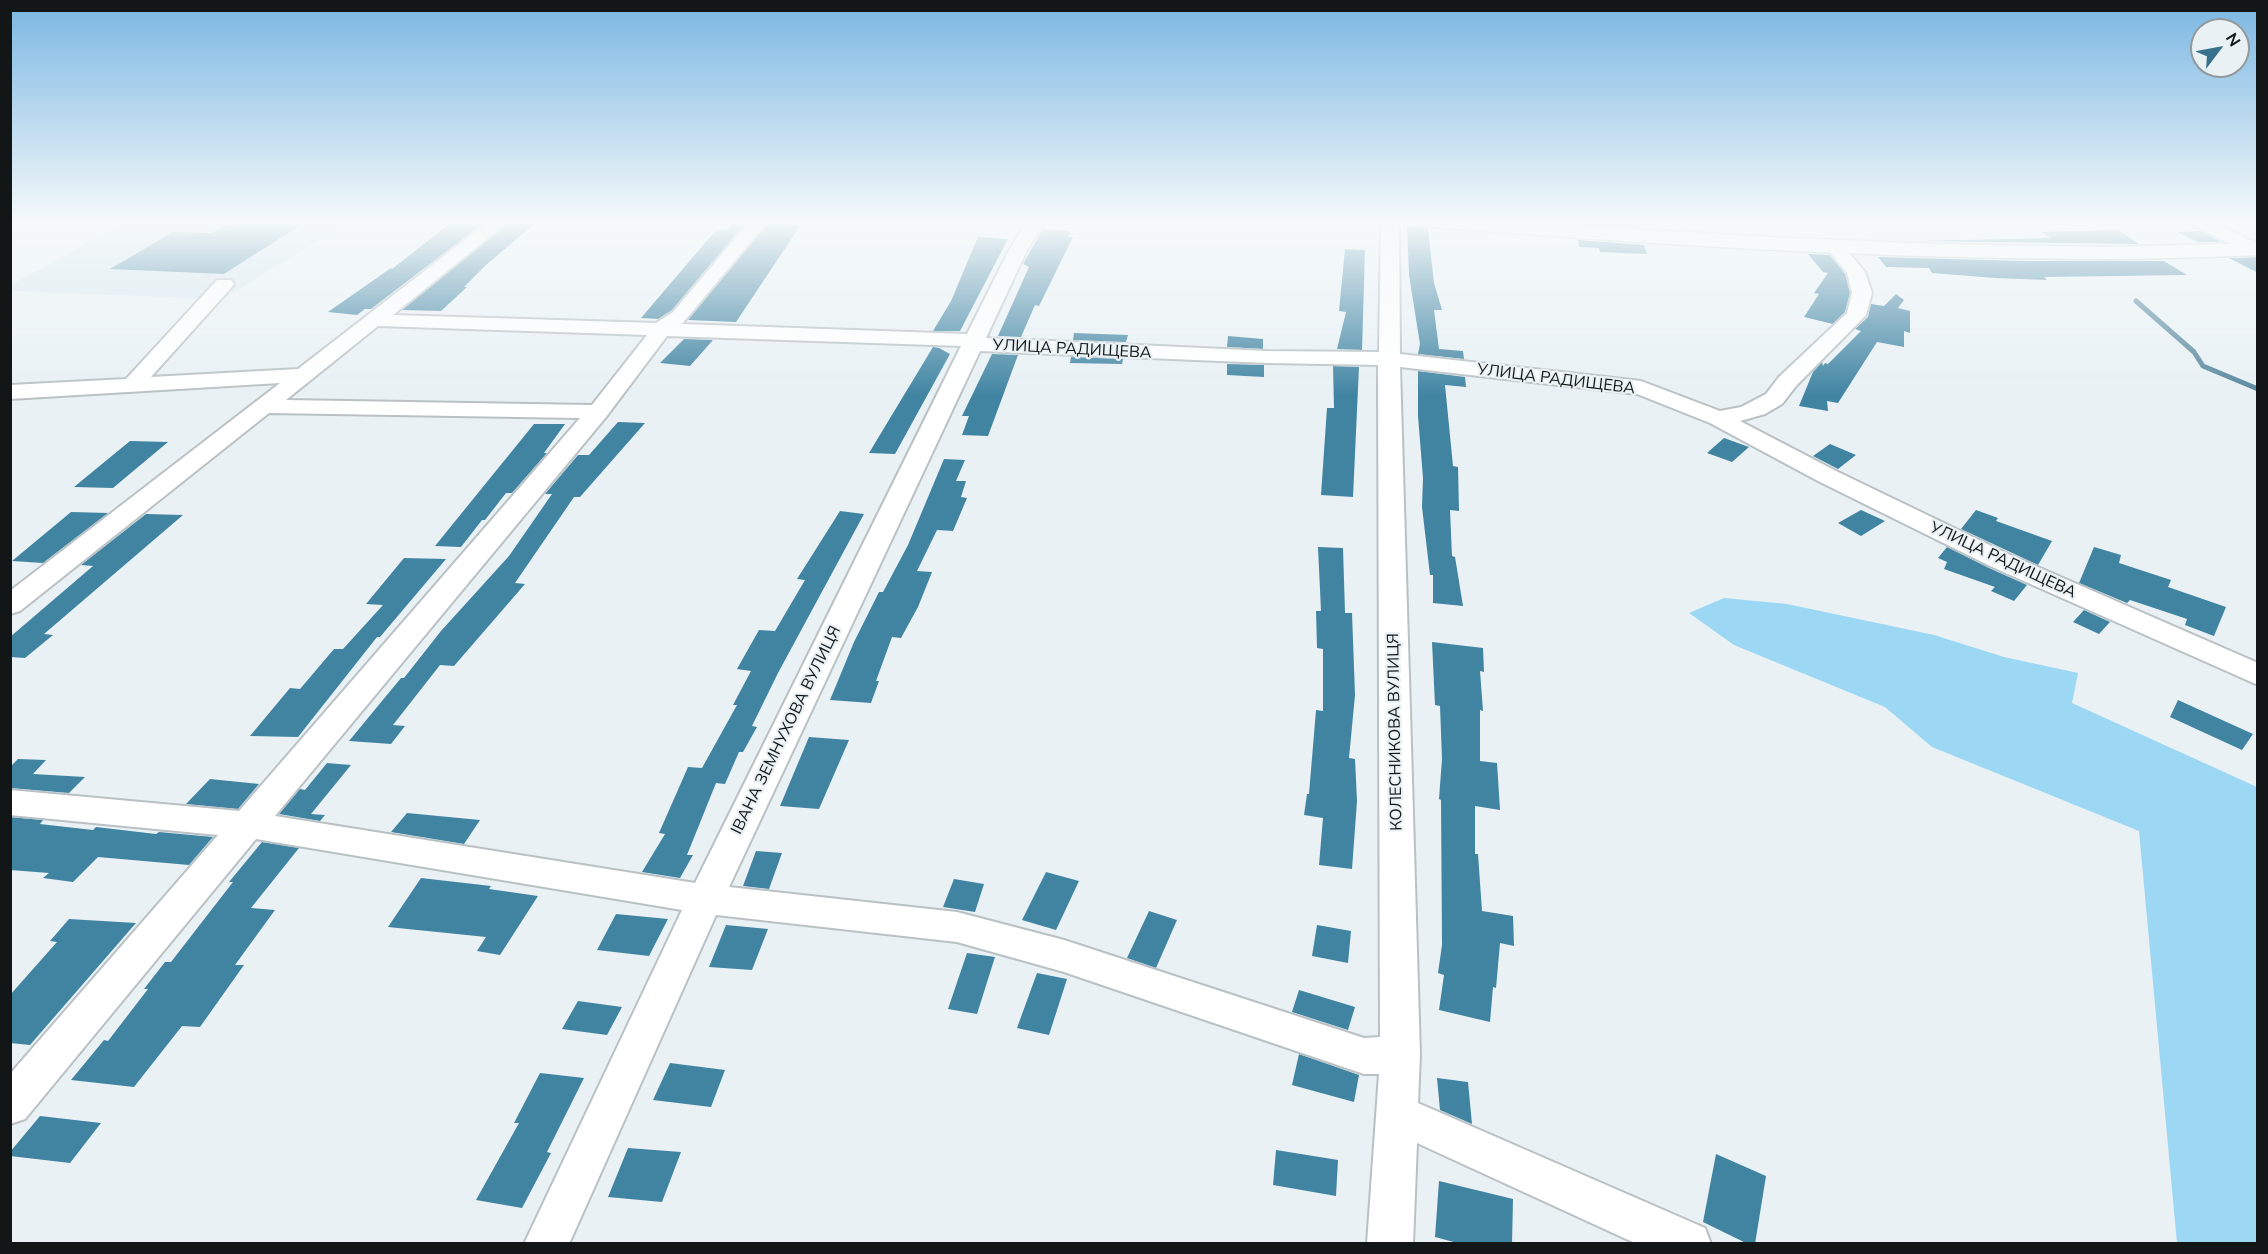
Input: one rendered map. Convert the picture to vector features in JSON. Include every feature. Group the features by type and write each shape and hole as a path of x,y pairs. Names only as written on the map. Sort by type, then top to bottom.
{"street":[{"path":"10,605 426,280"},
{"path":"10,1105 250,825 598,412 663,328 680,316 710,280"},
{"name":"ІВАНА ЗЕМНУХОВА ВУЛИЦЯ","path":"546,1244 705,899 1004,280"},
{"name":"КОЛЕСНИКОВА ВУЛИЦЯ","path":"1390,280 1400,1055 1390,1244"},
{"path":"1718,418 1757,410 1780,396 1787,382 1856,315 1862,293 1858,280"},
{"path":"132,385 224,284"},
{"name":"УЛИЦА РАДИЩЕВА","path":"374,320 663,328 1266,357 1389,359 1641,388 1718,418 1827,476 1999,560 2258,675"},
{"path":"10,392 303,375"},
{"path":"264,406 598,412"},
{"path":"10,802 250,825 705,899 957,927 1064,956 1364,1056 1400,1055"},
{"path":"1397,1114 1689,1244"}],"shaded area":[{"path":"21,280 254,280 222,299 11,291 11,285"},
{"path":"1724,598 1787,604 1934,635 2004,657 2078,673 2072,703 2257,787 2257,1243 2177,1243 2139,831 1932,747 1885,707 1734,645 1689,613"}],"building":[{"path":"375,280 410,280 371,309 365,309 357,315 328,312"},
{"path":"439,280 471,280 464,287 467,287 441,311 402,310"},
{"path":"674,280 698,280 672,310 658,319 641,318"},
{"path":"722,280 764,280 736,322 688,320"},
{"path":"960,280 987,280 960,331 933,331 951,301"},
{"path":"1023,280 1052,280 1039,306 1035,305 1021,337 998,336"},
{"path":"1342,280 1364,280 1362,350 1337,349 1346,312 1339,311"},
{"path":"1410,280 1434,280 1442,310 1434,310 1439,349 1463,351 1464,359 1418,354 1420,344"},
{"path":"1823,280 1846,280 1850,293 1845,312 1833,324 1804,317 1819,294 1814,293"},
{"path":"1896,294 1904,300 1898,308 1910,311 1910,333 1904,331 1904,347 1877,342 1838,403 1827,401 1828,411 1799,406 1813,372 1822,362 1823,366 1825,363 1828,364 1861,331 1855,329 1868,317 1871,304 1884,306"},
{"path":"1074,333 1128,335 1126,342 1073,340"},
{"path":"1228,336 1263,339 1263,349 1227,347"},
{"path":"684,339 713,340 690,366 660,363"},
{"path":"933,347 950,354 895,454 869,453"},
{"path":"992,354 1018,355 988,436 962,435 969,416 962,416"},
{"path":"1071,357 1123,359 1122,364 1070,363"},
{"path":"1227,364 1264,365 1264,377 1227,375"},
{"path":"1333,366 1359,367 1353,497 1321,495 1327,408 1334,408"},
{"path":"1418,371 1465,377 1466,387 1445,385 1453,466 1458,467 1459,511 1450,510 1452,556 1455,557 1463,606 1433,603 1433,575 1430,575 1422,507 1423,478 1418,416"},
{"path":"618,422 645,423 580,497 574,497 515,583 525,584 454,666 440,665 393,725 405,726 391,744 349,741 441,631 509,556 552,494 545,494 578,455 589,455"},
{"path":"534,424 565,424 544,453 547,453 512,493 506,493 461,547 435,546"},
{"path":"1724,438 1749,447 1732,462 1707,453"},
{"path":"130,441 168,442 113,488 74,487"},
{"path":"1830,444 1856,455 1838,469 1813,456"},
{"path":"944,459 965,460 956,481 966,481 961,497 967,498 953,531 937,530 917,571 932,572 918,607 901,638 892,637 876,681 879,681 871,703 830,700 854,642 879,592 883,592 908,545"},
{"path":"1861,510 1885,521 1861,536 1838,523"},
{"path":"1976,510 1998,518 1996,521 2052,541 2038,565 1961,529"},
{"path":"840,511 864,514 778,673 752,726 757,727 743,752 739,752 725,784 716,783 687,855 693,855 680,878 642,872 665,834 659,833 688,767 702,768 737,705 733,705 751,671 737,669 759,630 775,631 805,580 797,579"},
{"path":"71,512 108,513 43,563 12,561"},
{"path":"146,514 183,515 44,634 53,635 25,658 10,657 10,637 93,566 81,565"},
{"path":"1318,547 1343,548 1345,613 1352,613 1355,695 1349,758 1355,759 1357,801 1352,869 1319,865 1323,818 1304,815 1307,794 1309,794 1316,710 1323,711 1323,649 1317,648 1316,611 1321,611"},
{"path":"1947,547 2027,585 2014,601 1991,591 1995,587 1944,569 1947,562 1938,558"},
{"path":"2094,547 2121,555 2119,563 2171,580 2168,587 2226,607 2214,636 2185,625 2187,619 2130,600 2127,603 2079,583"},
{"path":"404,558 446,559 380,637 377,637 298,737 250,736 290,688 300,689 334,649 343,649 383,605 366,604"},
{"path":"2084,610 2110,622 2099,634 2073,622"},
{"path":"1432,642 1483,648 1484,672 1480,671 1483,711 1480,710 1480,761 1497,763 1500,810 1475,806 1475,854 1478,854 1482,911 1513,916 1514,946 1500,943 1490,1022 1439,1010 1444,975 1438,973 1442,945 1441,800 1439,799 1442,759 1440,706 1435,705"},
{"path":"2178,700 2253,734 2242,750 2170,717"},
{"path":"809,737 849,740 819,809 780,806"},
{"path":"18,759 46,760 33,774 85,777 69,793 10,788 10,767"},
{"path":"327,763 351,765 311,814 325,815 320,821 279,814 300,789 305,790"},
{"path":"210,779 259,784 238,809 186,804"},
{"path":"407,813 480,820 464,844 391,832"},
{"path":"10,817 43,820 40,824 93,830 96,827 156,834 159,832 213,837 189,865 98,857 73,882 43,878 49,873 10,870"},
{"path":"262,842 299,848 251,908 275,910 235,965 244,965 200,1027 182,1026 134,1087 71,1080 104,1040 108,1041 148,989 144,989 165,962 171,962 233,882 229,882"},
{"path":"756,851 782,853 769,889 743,886"},
{"path":"1046,872 1079,881 1056,930 1022,920"},
{"path":"421,878 491,886 489,889 538,896 500,955 477,951 486,937 388,927"},
{"path":"954,879 984,884 975,912 943,907"},
{"path":"1149,911 1177,920 1156,968 1127,958"},
{"path":"616,914 668,919 649,956 597,950"},
{"path":"69,919 136,923 30,1045 10,1043 10,995 57,942 50,941"},
{"path":"726,925 768,929 752,970 709,967"},
{"path":"1317,925 1351,931 1348,963 1312,956"},
{"path":"967,953 995,957 977,1014 948,1009"},
{"path":"1037,973 1067,979 1049,1035 1017,1028"},
{"path":"1299,990 1355,1007 1348,1030 1292,1012"},
{"path":"578,1001 622,1007 607,1035 562,1029"},
{"path":"1299,1054 1359,1075 1354,1102 1292,1085"},
{"path":"670,1063 725,1070 711,1107 653,1100"},
{"path":"540,1073 584,1078 547,1152 551,1153 522,1208 476,1200 519,1123 514,1123"},
{"path":"1437,1078 1468,1082 1472,1124 1440,1110"},
{"path":"40,1116 101,1123 70,1163 10,1156 10,1152"},
{"path":"628,1148 681,1152 662,1202 608,1197"},
{"path":"1276,1150 1338,1160 1336,1196 1273,1185"},
{"path":"1716,1154 1766,1176 1755,1244 1748,1244 1703,1222"},
{"path":"1439,1181 1513,1199 1512,1244 1461,1244 1435,1237"}],"waterway":[{"path":"2136,301 2194,352 2203,366 2258,389"}]}
